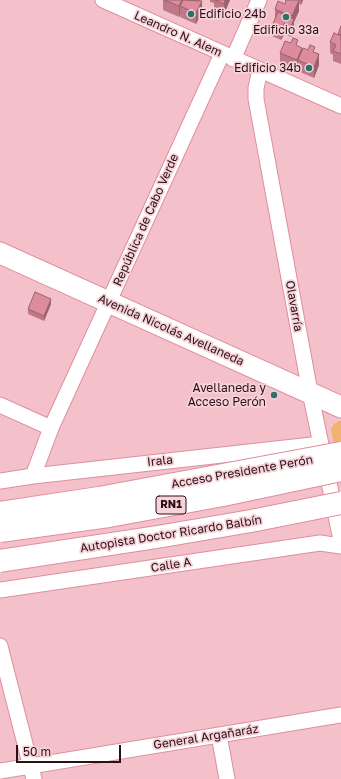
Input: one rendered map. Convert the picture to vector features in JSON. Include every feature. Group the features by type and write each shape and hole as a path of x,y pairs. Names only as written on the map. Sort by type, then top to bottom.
{"highway":[{"name":"Acceso Presidente Perón","path":"0,513 114,495 341,453"},
{"name":"RN1","path":"0,531 117,515 223,495 341,470"},
{"name":"Autopista Doctor Ricardo Balbín","path":"0,561 157,538 341,503"}],"main road":[{"name":"Avenida Nicolás Avellaneda","path":"0,253 341,407"}],"street":[{"name":"República de Cabo Verde","path":"33,476 51,428 110,302 227,56 259,0"},
{"name":"Leandro N. Alem","path":"111,2 227,56 341,106"},
{"name":"Olavarría","path":"260,70 256,88 256,99 310,392 341,540"},
{"path":"0,405 51,428"},
{"name":"Irala","path":"0,481 321,444"},
{"name":"Calle A","path":"0,590 320,543 341,546"},
{"path":"0,646 32,772"},
{"name":"General Argañaráz","path":"0,771 32,772 219,735 341,715"},
{"path":"219,735 227,779"}],"shaded area":[{"path":"341,421 341,482 331,429 334,424"}],"building":[{"path":"164,0 182,0 179,6"},
{"path":"183,0 202,1 196,13 180,6"},
{"path":"215,0 225,0 224,4"},
{"path":"286,0 299,0 292,16 275,9 278,1 285,4"},
{"path":"278,12 294,19 291,26 284,23 281,30 272,26"},
{"path":"341,26 341,35 338,34"},
{"path":"334,33 341,36 341,54 333,51 336,45 330,42"},
{"path":"293,38 298,40 296,45 302,48 297,60 280,53 285,41 291,43"},
{"path":"310,45 315,47 313,52 319,54 314,67 298,60 303,48 308,50"},
{"path":"35,292 51,299 44,316 28,309"}],"place":[{"name":"Edificio 24b","path":"191,14"},
{"name":"Edificio 33a","path":"286,17"},
{"name":"Edificio 34b","path":"309,68"},
{"name":"Avellaneda y Acceso Perón","path":"274,395"}]}
